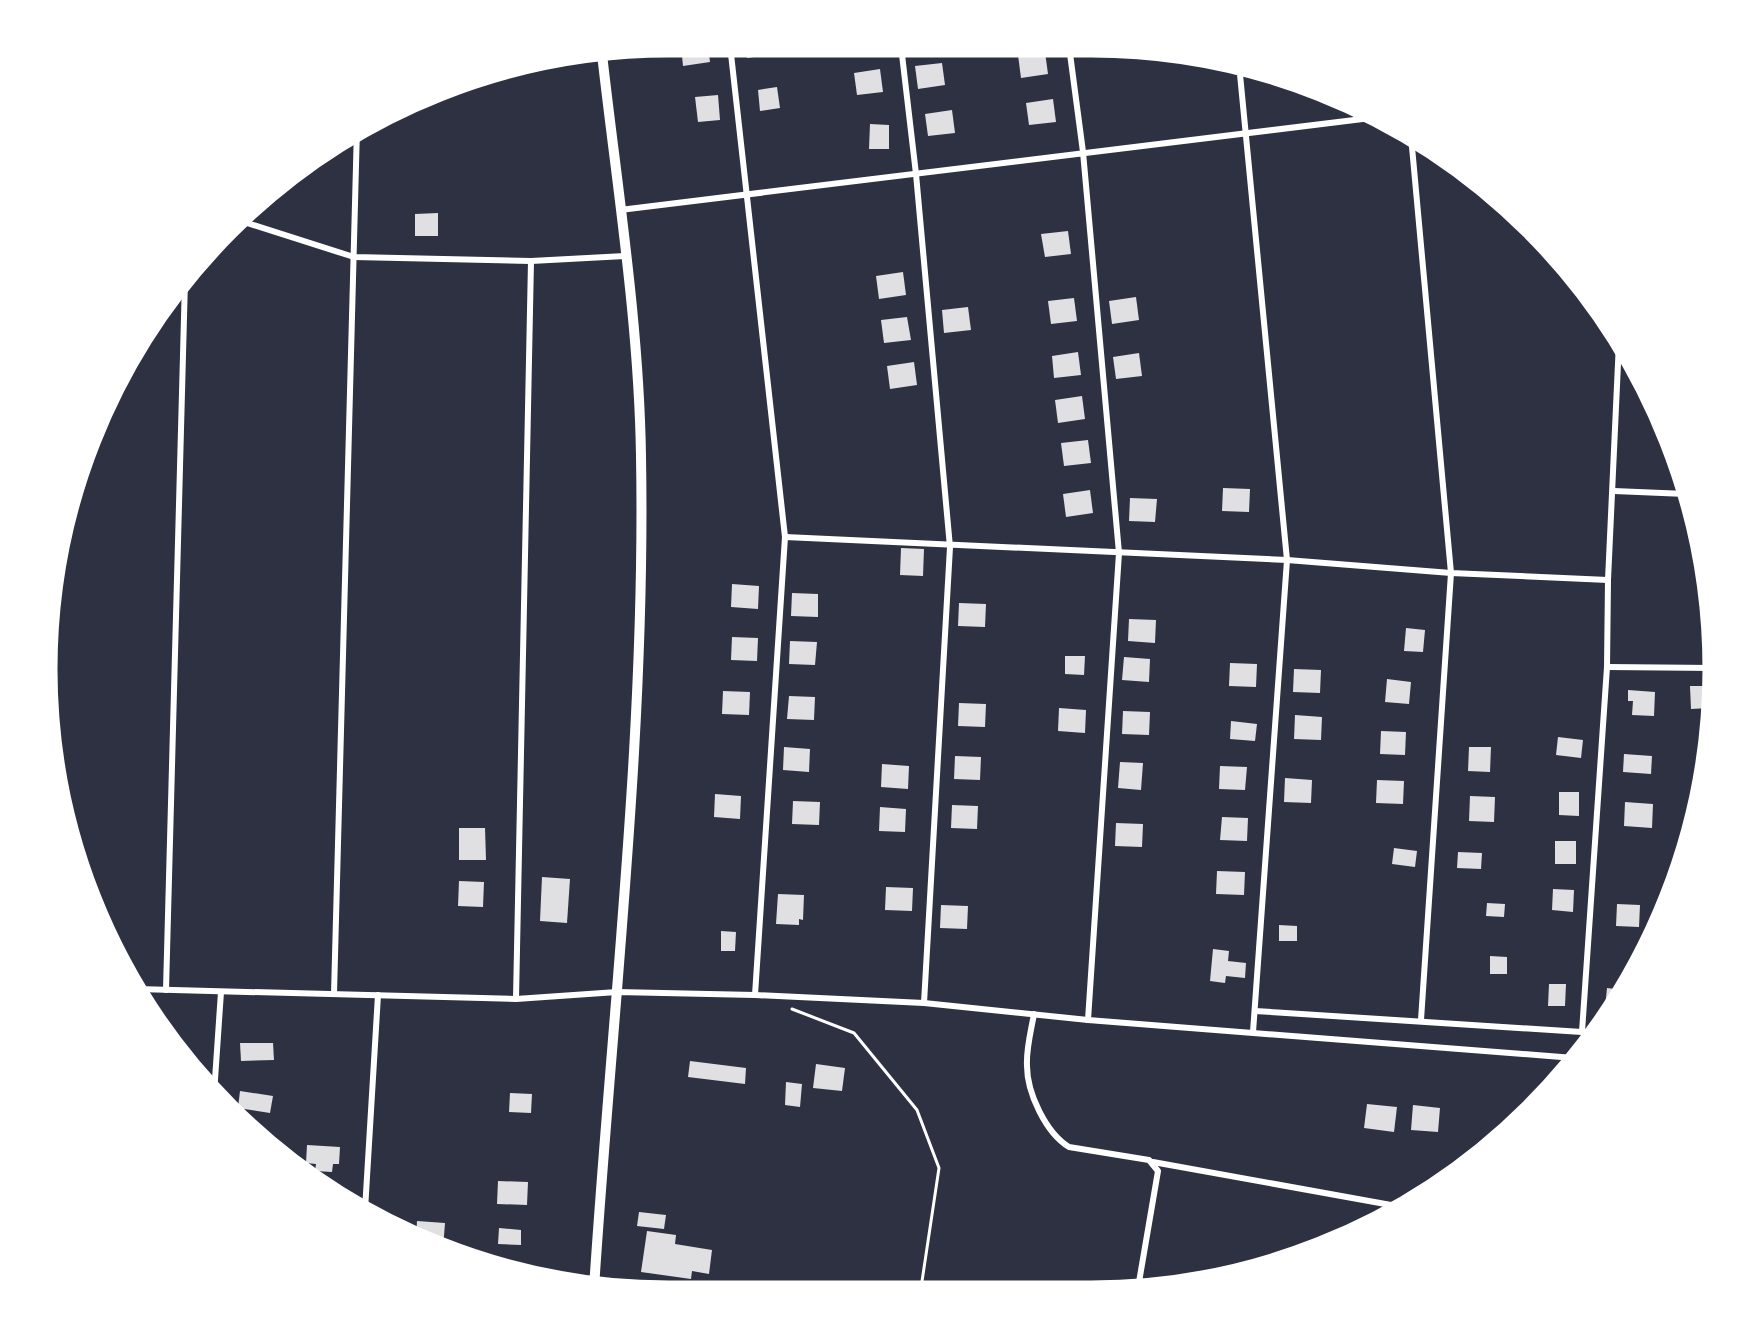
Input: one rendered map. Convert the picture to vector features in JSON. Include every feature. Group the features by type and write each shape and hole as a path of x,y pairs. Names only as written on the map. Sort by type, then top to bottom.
{"street":[{"path":"731,56 784,537 755,995"},
{"path":"902,56 916,174 950,547 924,1003"},
{"path":"1070,56 1083,152 1119,553 1088,1020"},
{"path":"595,1278 635,724 641,571 641,453 625,256 603,60"},
{"path":"1240,74 1248,134 1287,561 1253,1032"},
{"path":"620,210 1362,119"},
{"path":"334,994 357,141"},
{"path":"1412,147 1451,573 1422,1020"},
{"path":"248,223 354,257 531,261 625,256"},
{"path":"516,999 531,261"},
{"path":"166,990 185,293"},
{"path":"1256,1011 1582,1032 1607,667 1608,580 1619,359"},
{"path":"1614,491 1678,494"},
{"path":"784,537 950,547 1287,561 1451,573 1608,580"},
{"path":"1607,667 1704,668"},
{"path":"146,989 516,999 617,992 755,995 924,1003 1088,1020 1565,1057"},
{"path":"215,1081 221,992"},
{"path":"365,1201 378,996"},
{"path":"1034,1014 1026,1066 1037,1103 1059,1141 1069,1147 1390,1204"},
{"path":"1139,1280 1158,1171 1153,1162"}],"path":[{"path":"788,1008 854,1033 917,1110 939,1168 922,1282"}],"building":[{"path":"682,56 709,56 710,62 683,66"},
{"path":"1018,56 1046,56 1048,74 1021,78"},
{"path":"942,63 945,85 918,89 915,66"},
{"path":"880,69 883,92 857,95 854,73"},
{"path":"777,87 780,108 760,111 758,90"},
{"path":"718,95 720,120 698,122 695,97"},
{"path":"1053,99 1056,122 1029,125 1026,103"},
{"path":"952,110 955,133 928,136 925,114"},
{"path":"870,124 889,125 889,149 869,149"},
{"path":"438,213 438,236 415,236 415,214"},
{"path":"1068,231 1071,254 1045,257 1041,234"},
{"path":"903,272 906,295 879,299 876,276"},
{"path":"1136,297 1139,320 1112,324 1109,301"},
{"path":"1074,298 1077,321 1051,324 1048,301"},
{"path":"968,307 971,330 944,333 942,310"},
{"path":"907,317 911,340 884,343 881,320"},
{"path":"1078,352 1081,375 1054,378 1052,356"},
{"path":"1139,353 1142,376 1116,379 1113,357"},
{"path":"914,362 917,385 890,389 887,366"},
{"path":"1082,396 1085,419 1058,423 1055,400"},
{"path":"1088,440 1091,463 1064,466 1061,443"},
{"path":"1223,488 1250,489 1249,512 1222,511"},
{"path":"1090,490 1093,513 1066,517 1063,494"},
{"path":"1130,498 1157,499 1155,522 1129,521"},
{"path":"901,548 924,549 923,576 900,575"},
{"path":"732,584 759,586 758,609 731,607"},
{"path":"792,593 818,594 818,617 791,616"},
{"path":"959,603 986,604 985,627 958,626"},
{"path":"1129,619 1156,620 1155,643 1128,641"},
{"path":"1406,628 1425,630 1423,652 1404,651"},
{"path":"732,637 758,638 757,661 731,660"},
{"path":"790,641 817,642 815,665 789,664"},
{"path":"1065,656 1085,656 1084,675 1065,674"},
{"path":"1124,657 1150,659 1149,682 1122,680"},
{"path":"1230,663 1257,664 1256,687 1229,686"},
{"path":"1294,669 1321,670 1320,693 1293,692"},
{"path":"1387,679 1411,682 1409,704 1385,702"},
{"path":"1690,686 1703,686 1702,708 1691,709"},
{"path":"1628,690 1655,692 1654,716 1632,715 1633,701 1628,701"},
{"path":"723,691 750,692 749,715 722,714"},
{"path":"789,696 815,697 814,720 787,719"},
{"path":"959,703 986,704 985,727 958,726"},
{"path":"1059,708 1086,710 1085,733 1058,731"},
{"path":"1123,711 1150,712 1149,735 1122,734"},
{"path":"1295,715 1322,717 1321,740 1294,739"},
{"path":"1231,721 1257,724 1255,741 1230,739"},
{"path":"1381,731 1406,732 1405,755 1380,754"},
{"path":"1558,737 1583,740 1581,758 1556,755"},
{"path":"784,747 810,749 809,772 783,770"},
{"path":"1469,747 1491,747 1490,772 1468,771"},
{"path":"1624,754 1652,756 1651,774 1623,772"},
{"path":"955,756 981,757 980,780 954,779"},
{"path":"1120,762 1143,763 1141,790 1118,788"},
{"path":"882,764 909,766 908,789 881,787"},
{"path":"1220,766 1247,767 1245,790 1219,789"},
{"path":"1285,778 1312,780 1311,803 1284,802"},
{"path":"1377,780 1404,781 1403,804 1376,803"},
{"path":"1559,792 1579,792 1579,816 1559,815"},
{"path":"715,794 741,796 740,819 714,817"},
{"path":"1470,796 1495,797 1494,822 1469,821"},
{"path":"793,801 820,802 819,825 792,824"},
{"path":"1625,802 1653,804 1652,828 1624,826"},
{"path":"952,805 978,806 977,829 951,828"},
{"path":"880,807 906,809 905,832 879,831"},
{"path":"1222,817 1248,818 1247,841 1220,840"},
{"path":"1116,823 1143,824 1142,847 1115,846"},
{"path":"459,828 485,828 486,860 459,860"},
{"path":"1555,841 1576,841 1576,864 1555,864"},
{"path":"1394,848 1417,851 1415,867 1392,864"},
{"path":"1458,852 1482,853 1481,869 1457,868"},
{"path":"1217,871 1245,872 1244,895 1216,894"},
{"path":"542,877 570,879 567,923 540,921"},
{"path":"459,881 484,882 483,907 458,906"},
{"path":"886,887 913,888 912,911 885,910"},
{"path":"1553,889 1574,890 1573,912 1552,910"},
{"path":"778,894 804,895 803,920 799,919 799,925 776,924"},
{"path":"1487,903 1505,904 1504,917 1486,916"},
{"path":"1617,904 1640,905 1639,927 1616,926"},
{"path":"941,905 968,906 967,929 940,928"},
{"path":"1279,925 1297,926 1297,941 1279,941"},
{"path":"721,931 736,932 735,951 721,951"},
{"path":"1213,949 1229,951 1228,961 1246,963 1245,978 1226,976 1225,983 1210,981"},
{"path":"1490,956 1507,957 1507,974 1490,974"},
{"path":"1549,984 1566,984 1565,1006 1548,1006"},
{"path":"1607,988 1613,989 1606,1001"},
{"path":"240,1043 273,1043 274,1060 241,1061"},
{"path":"690,1061 746,1068 745,1084 688,1077"},
{"path":"816,1064 845,1068 842,1091 813,1088"},
{"path":"786,1082 802,1084 800,1107 785,1105"},
{"path":"240,1091 273,1096 270,1113 241,1108 238,1106"},
{"path":"510,1093 532,1094 531,1113 509,1112"},
{"path":"1367,1104 1397,1107 1394,1132 1364,1128"},
{"path":"1413,1105 1440,1108 1438,1132 1411,1130"},
{"path":"307,1145 340,1147 339,1164 333,1164 332,1172 317,1171 316,1164 306,1163"},
{"path":"498,1181 528,1182 527,1205 497,1204"},
{"path":"639,1212 666,1215 664,1229 637,1226"},
{"path":"417,1221 445,1223 444,1240 434,1236 417,1228"},
{"path":"499,1228 521,1230 521,1245 498,1244"},
{"path":"647,1231 676,1235 675,1244 712,1250 709,1274 692,1271 691,1279 641,1272"}]}
